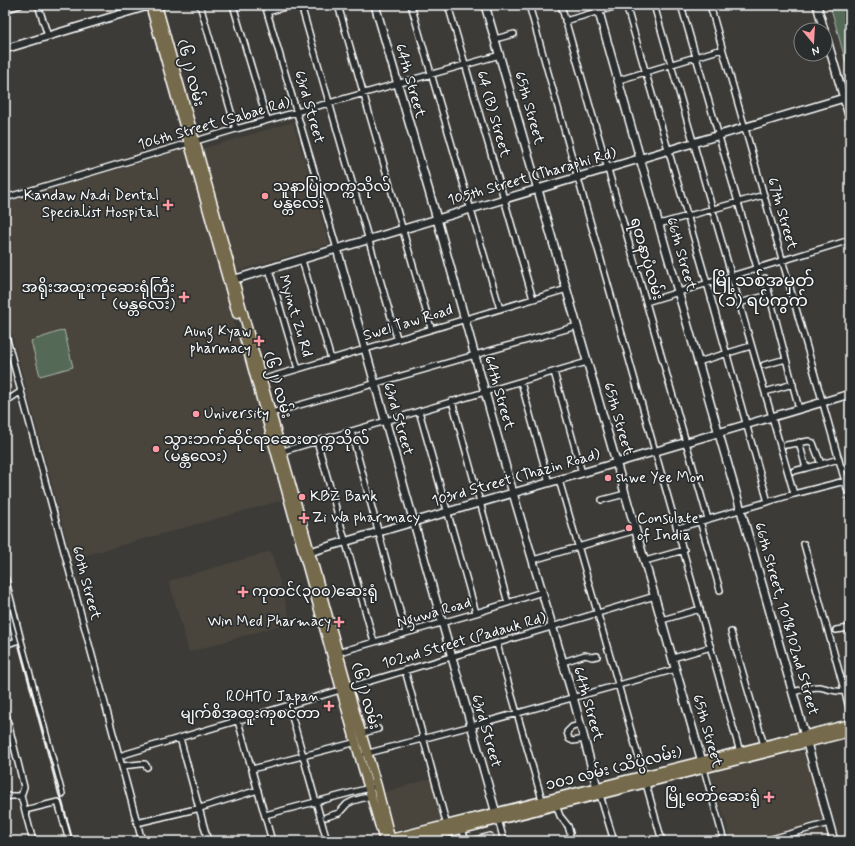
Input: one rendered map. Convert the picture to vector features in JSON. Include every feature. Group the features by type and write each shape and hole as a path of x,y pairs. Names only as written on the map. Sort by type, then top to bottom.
{"main road":[{"name":"(၆၂) လမ်း","path":"150,5 259,380 344,688 359,738 367,753 377,786 387,841"},
{"name":"(၆၂) လမ်း","path":"157,5 191,142"},
{"name":"၁၀၁ လမ်း (သိပ္ပံလမ်း)","path":"703,765 764,745 850,732"},
{"name":"(၆၂) လမ်း","path":"359,738 359,755 369,792 387,841"},
{"name":"၁၀၁ လမ်း (သိပ္ပံလမ်း)","path":"387,841 448,829 806,739"},
{"name":"၁၀၁ လမ်း (သိပ္ပံလမ်း)","path":"543,805 556,805 599,791"},
{"name":"၁၀၁ လမ်း (သိပ္ပံလမ်း)","path":"414,841 448,829 462,829 497,816"}],"street":[{"path":"5,10 20,5"},
{"path":"38,5 48,36"},
{"path":"5,49 150,5"},
{"path":"200,5 236,129"},
{"path":"233,5 267,120"},
{"name":"63rd Street","path":"265,5 337,249 504,841"},
{"path":"267,12 292,5"},
{"path":"301,5 328,103 397,338"},
{"path":"338,5 431,328"},
{"name":"64th Street","path":"375,5 465,318 474,356 614,841"},
{"path":"411,5 500,309"},
{"name":"64 (B) Street","path":"448,5 533,299"},
{"name":"65th Street","path":"485,5 539,189 724,841"},
{"path":"529,5 579,177 740,752"},
{"name":"ရတနာပုံလမ်း","path":"561,5 708,519"},
{"path":"565,21 598,8 621,5"},
{"path":"626,5 688,216 768,502"},
{"path":"654,5 794,494"},
{"path":"681,5 757,268"},
{"name":"67th Street","path":"710,5 850,499"},
{"path":"817,5 822,22"},
{"name":"66th Street","path":"598,8 741,510"},
{"path":"495,39 514,34"},
{"path":"619,80 722,49"},
{"name":"106th Street (Sabae Rd)","path":"5,198 267,120 500,55"},
{"path":"833,60 850,118"},
{"name":"105th Street (Tharaphi Rd)","path":"230,280 302,260 844,98"},
{"path":"659,224 764,195"},
{"path":"646,302 850,240"},
{"path":"302,260 331,359"},
{"name":"Myint Zu Rd","path":"269,269 298,369"},
{"path":"765,278 799,409"},
{"name":"Swel Taw Road","path":"259,380 567,289"},
{"path":"739,303 769,295"},
{"path":"268,414 577,326"},
{"name":"60th Street","path":"5,332 142,841"},
{"path":"698,362 752,346"},
{"path":"764,365 786,359"},
{"path":"279,452 587,362"},
{"path":"554,372 582,473"},
{"path":"521,382 549,483"},
{"path":"765,392 793,384"},
{"path":"5,402 20,392"},
{"name":"103rd Street (Thazin Road)","path":"307,553 850,394"},
{"path":"452,402 508,603"},
{"path":"419,411 476,613"},
{"path":"351,431 406,633"},
{"path":"786,445 809,440 813,443 821,464"},
{"path":"317,442 374,642"},
{"path":"799,442 806,468"},
{"path":"794,471 839,459"},
{"path":"842,470 850,468"},
{"path":"559,480 662,841"},
{"path":"678,528 794,494 845,481"},
{"path":"602,500 625,494"},
{"name":"66th Street, 101&102nd Street","path":"741,510 834,841"},
{"path":"700,522 720,590"},
{"path":"533,560 636,530"},
{"path":"804,544 850,711"},
{"path":"645,562 684,550"},
{"path":"5,577 19,641"},
{"name":"Nguwa Road","path":"335,653 476,613 542,592"},
{"name":"102nd Street (Padauk Rd)","path":"119,756 655,596"},
{"path":"5,597 19,641 62,794"},
{"path":"662,620 700,609"},
{"path":"836,630 850,628"},
{"path":"731,632 764,745"},
{"path":"5,645 19,641"},
{"path":"497,644 543,805"},
{"path":"673,658 711,647"},
{"path":"563,662 585,655 592,657 597,656"},
{"path":"359,755 471,726 676,669"},
{"path":"405,670 448,829"},
{"path":"793,692 817,687 840,692 844,691"},
{"path":"289,706 327,841"},
{"path":"5,710 24,782 21,796 33,841"},
{"path":"238,721 272,841"},
{"path":"581,725 567,732 568,736 573,741 584,739"},
{"path":"252,769 304,756 359,738 378,729"},
{"path":"180,738 208,841"},
{"path":"122,766 145,764 147,767"},
{"path":"326,817 339,813 347,804 377,786"},
{"path":"138,823 200,808 258,790"},
{"path":"265,815 317,802 369,792"},
{"path":"5,797 21,796"},
{"path":"25,810 58,802 69,841"},
{"path":"556,805 560,816 568,826 570,833"},
{"path":"764,841 829,823"},
{"path":"462,829 466,841"},
{"path":"471,841 490,836"}],"shaded area":[{"name":"သူနာပြုတက္ကသိုလ် မန္တလေး","path":"293,122 329,244 237,271 201,149"},
{"path":"186,149 283,500 72,559 5,308 5,202"},
{"path":"271,551 291,622 189,652 169,581"},
{"name":"မြို့တော်ဆေးရုံ","path":"798,751 806,754 826,823 757,841 732,841 710,772"},
{"path":"433,778 444,821 392,831 381,793"}],"green space":[{"path":"830,5 850,5 850,77"},
{"path":"64,330 73,367 40,376 31,341"}],"railway":[{"path":"5,591 73,841"}],"place":[{"name":"သူနာပြုတက္ကသိုလ် မန္တလေး","path":"265,196"},
{"name":"Kandaw Nadi Dental Specialist Hospital","path":"168,205"},
{"name":"အရိုးအထူးကုဆေးရုံကြီး (မန္တလေး)","path":"184,297"},
{"name":"Aung Kyaw pharmacy","path":"259,341"},
{"name":"University","path":"196,414"},
{"name":"သွားဘက်ဆိုင်ရာဆေးတက္ကသိုလ် (မန္တလေး)","path":"156,449"},
{"name":"shwe Yee Mon","path":"608,478"},
{"name":"KBZ Bank","path":"302,497"},
{"name":"Zi Wa pharmacy","path":"304,518"},
{"name":"Consulate of India","path":"629,528"},
{"name":"ကုတင်(၃၀၀)ဆေးရုံ","path":"243,592"},
{"name":"Win Med Pharmacy","path":"339,622"},
{"name":"ROHTO Japan မျက်စိအထူးကုစင်တာ","path":"329,706"},
{"name":"မြို့တော်ဆေးရုံ","path":"769,797"}],"district":[{"name":"မြို့သစ်အမှတ် (၁) ရပ်ကွက်","path":"763,291"}]}
